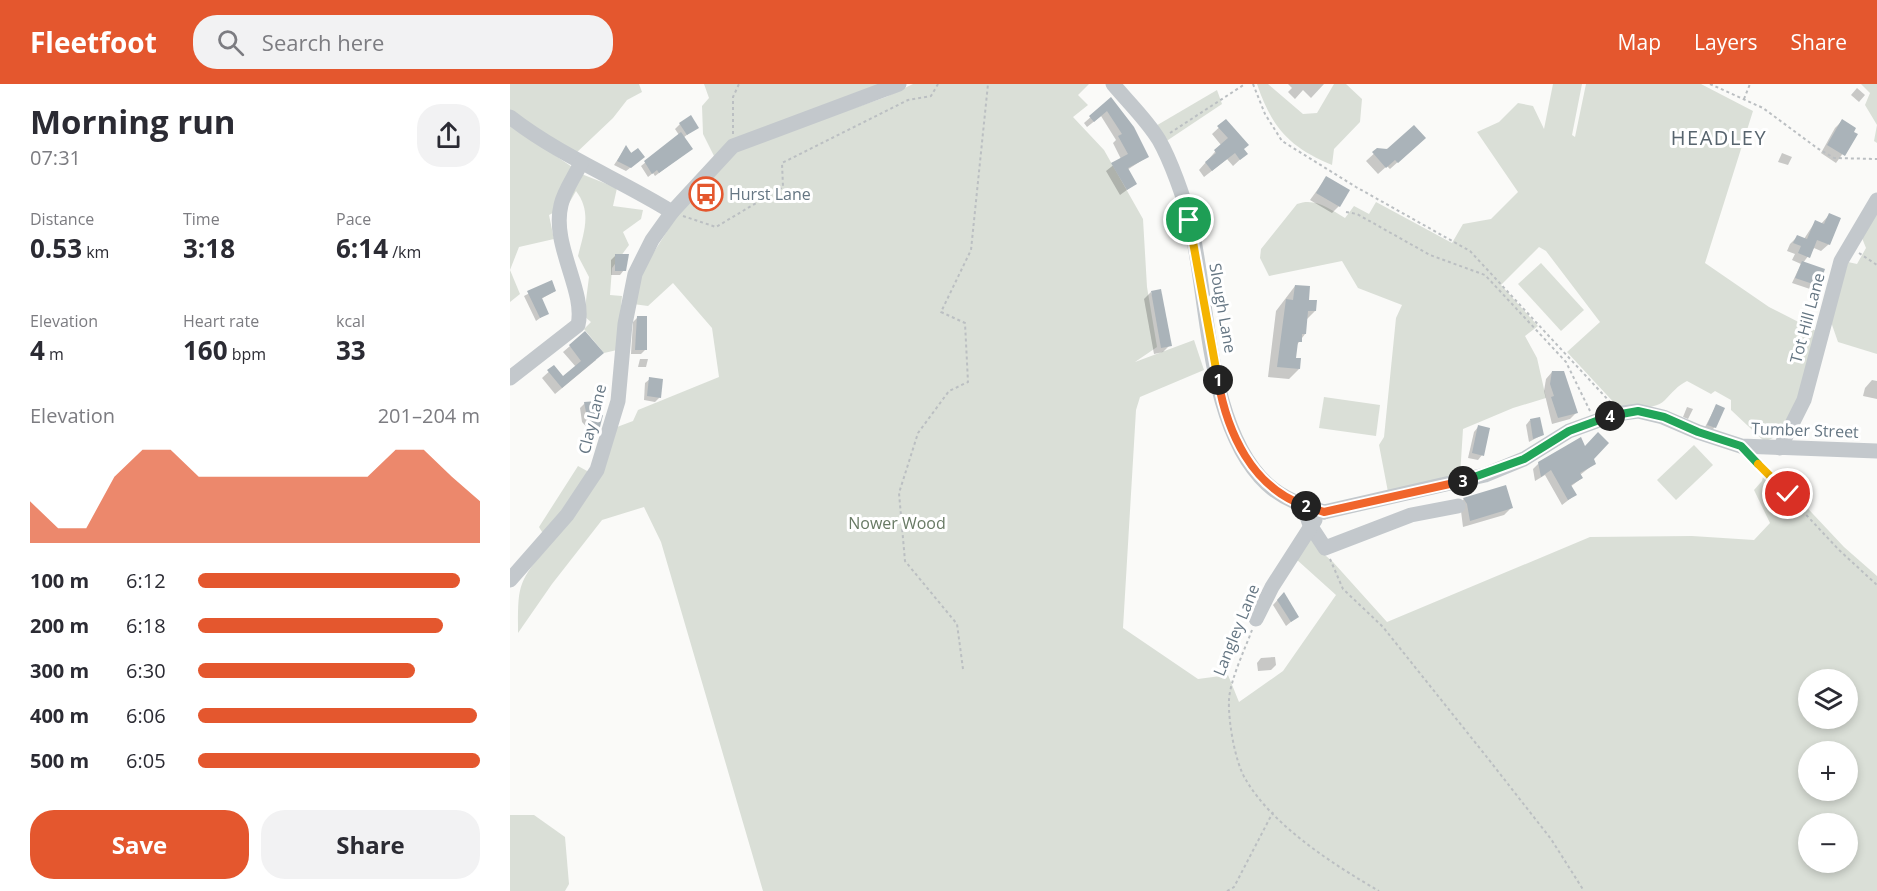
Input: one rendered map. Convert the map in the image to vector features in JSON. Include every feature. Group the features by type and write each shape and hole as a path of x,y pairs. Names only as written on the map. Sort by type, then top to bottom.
{"street":[{"path":"733,146 874,96 899,84"},
{"name":"Slough Lane","path":"1113,84 1159,140 1189,220 1219,387 1234,435 1250,465 1267,485 1303,505 1324,512"},
{"path":"510,117 541,141 672,212"},
{"name":"Clay Lane","path":"510,579 567,515 597,470 618,401 625,324 635,274 652,240 672,212 733,146"},
{"path":"510,378 578,325 581,311 561,242 561,205 581,163"},
{"name":"Tot Hill Lane","path":"1780,448 1804,400 1841,261 1877,200"},
{"name":"Tumber Street","path":"1324,512 1485,475 1524,459 1569,431 1616,414 1638,411 1664,417 1698,432 1741,446 1877,451"},
{"path":"1303,505 1310,525 1325,548 1411,515 1458,506"},
{"name":"Langley Lane","path":"1256,619 1272,587 1310,525 1324,512"}],"path":[{"path":"733,146 733,97 739,84"},
{"path":"672,212 716,227 783,187 782,163 908,100 931,96 938,84"},
{"path":"963,669 957,624 905,561 899,494 918,433 949,391 968,382 965,323 941,312 970,250 988,84"},
{"path":"1159,140 1245,84"},
{"path":"1253,84 1265,114 1282,141 1356,187 1470,251 1611,403 1616,414"},
{"path":"1710,84 1763,108 1834,158 1877,159"},
{"path":"1744,99 1750,84"},
{"path":"1346,212 1357,214 1430,255 1485,275 1566,362 1596,421"},
{"path":"1850,247 1877,265"},
{"path":"1741,446 1839,550 1877,585"},
{"path":"1325,548 1343,588 1383,627 1486,756 1551,839 1584,891"},
{"name":"Langley Lane","path":"1256,619 1229,699 1232,737 1245,780 1273,812 1316,852 1379,891"},
{"path":"1227,891 1234,886 1273,812"}],"green space":[{"path":"510,84 639,84 642,92 627,100 613,118 575,154 510,113"},
{"name":"Nower Wood","path":"704,84 883,84 809,124 886,97 913,84 1089,84 1078,95 1088,105 1073,117 1104,150 1143,219 1147,287 1157,347 1135,362 1194,340 1204,370 1140,397 1136,410 1123,628 1198,679 1228,675 1239,702 1283,671 1336,595 1296,559 1310,531 1318,549 1333,562 1387,622 1590,537 1692,536 1754,540 1770,523 1754,490 1762,481 1766,464 1844,547 1877,576 1877,891 763,891 661,542 644,507 602,520 552,584 518,633 519,594 525,576 550,545 539,527 578,466 598,477 617,427 633,421 638,410 719,377 712,328 673,283 648,306 633,304 643,269 680,211 720,168 703,134 702,106 709,98"},
{"path":"1257,84 1268,84 1303,114 1317,113 1334,84 1346,84 1362,99 1360,122 1334,149 1332,165 1304,151 1284,134 1269,113"},
{"path":"1553,84 1582,84 1572,135 1575,137 1586,84 1701,84 1753,111 1705,263 1769,307 1818,332 1800,395 1784,427 1775,437 1764,441 1731,410 1731,400 1715,391 1711,394 1687,381 1655,406 1618,407 1567,352 1600,322 1546,251 1539,247 1501,285 1538,326 1525,336 1537,358 1546,398 1513,408 1463,429 1460,476 1388,492 1379,445 1384,437 1396,318 1402,305 1358,288 1342,261 1269,276 1260,258 1261,249 1297,204 1304,202 1322,205 1345,218 1354,206 1369,214 1376,202 1452,243 1463,224 1491,219 1518,192 1477,132 1499,122 1518,103 1533,106 1544,129"},
{"path":"1861,84 1877,84 1877,125 1865,105 1870,93"},
{"path":"1217,90 1222,104 1165,142 1154,127"},
{"path":"510,125 584,175 617,188 613,206 643,210 641,219 623,232 629,245 612,268 610,295 622,296 617,350 604,353 584,329 591,322 584,316 589,277 578,256 585,214 576,191 568,205 549,215 554,239 519,247 510,270"},
{"path":"1877,125 1877,143 1874,141"},
{"path":"1877,207 1877,354 1838,342 1831,322 1848,262 1857,264 1866,248 1862,238"},
{"path":"1541,263 1584,310 1561,331 1518,284"},
{"path":"510,270 520,294 510,302"},
{"path":"1324,397 1380,405 1376,436 1319,428"},
{"path":"1694,445 1713,465 1676,500 1657,480"},
{"path":"510,815 534,815 565,837 569,884 565,891 510,891"}],"building":[{"path":"1111,97 1134,127 1149,157 1128,168 1137,184 1127,190 1111,163 1128,154 1118,136 1122,134 1107,111 1094,122 1089,116"},
{"path":"691,115 699,128 687,135 679,123"},
{"path":"1226,119 1249,145 1244,149 1248,154 1240,160 1235,153 1212,171 1205,162 1216,153 1214,150 1228,138 1217,126"},
{"path":"1842,119 1856,128 1854,132 1858,134 1845,156 1827,145"},
{"path":"1414,125 1426,138 1398,163 1395,160 1386,168 1372,152 1377,148 1387,149"},
{"path":"681,132 693,149 659,173 657,170 652,174 644,161"},
{"path":"626,145 631,153 638,148 645,157 631,168 617,161"},
{"path":"1326,176 1350,190 1340,207 1316,193"},
{"path":"1829,213 1841,218 1830,245 1817,240 1810,258 1798,253 1801,246 1793,243 1797,235 1807,239 1815,220 1824,224"},
{"path":"615,254 629,254 626,271 615,271"},
{"path":"1802,261 1825,269 1819,286 1795,278"},
{"path":"552,280 556,291 542,298 549,314 540,318 527,291"},
{"path":"1295,285 1310,286 1309,300 1317,300 1316,311 1308,311 1306,334 1302,334 1302,342 1298,342 1296,358 1301,358 1300,369 1277,367 1286,299 1293,300"},
{"path":"1161,289 1172,346 1161,348 1151,291"},
{"path":"637,316 647,316 647,350 635,350"},
{"path":"585,331 604,353 562,388 547,370 554,365 563,376 581,361 569,345"},
{"path":"1552,371 1564,371 1578,413 1558,418 1551,397 1554,396 1550,384"},
{"path":"649,377 663,379 661,398 647,396"},
{"path":"597,401 598,416 603,415 599,431 587,417 584,402"},
{"path":"1716,404 1725,408 1716,428 1707,425"},
{"path":"1540,417 1544,435 1533,439 1530,419"},
{"path":"1478,425 1490,428 1484,456 1472,453"},
{"path":"1598,432 1609,443 1594,459 1596,464 1580,473 1583,478 1571,485 1577,495 1568,500 1551,470 1541,477 1538,462 1581,437 1585,446"},
{"path":"1506,485 1513,508 1470,521 1467,504 1463,498"},
{"path":"1284,592 1299,617 1291,622 1277,600"}],"place":[{"name":"Hurst Lane","path":"706,194"}],"district":[{"name":"HEADLEY","path":"1719,137"}],"route":[{"path":"1189,220 1219,387 1234,435 1250,465 1267,485 1294,502 1324,512 1450,485 1485,475 1524,459 1569,431 1616,414 1638,411 1664,417 1698,432 1741,446 1788,494"}]}
